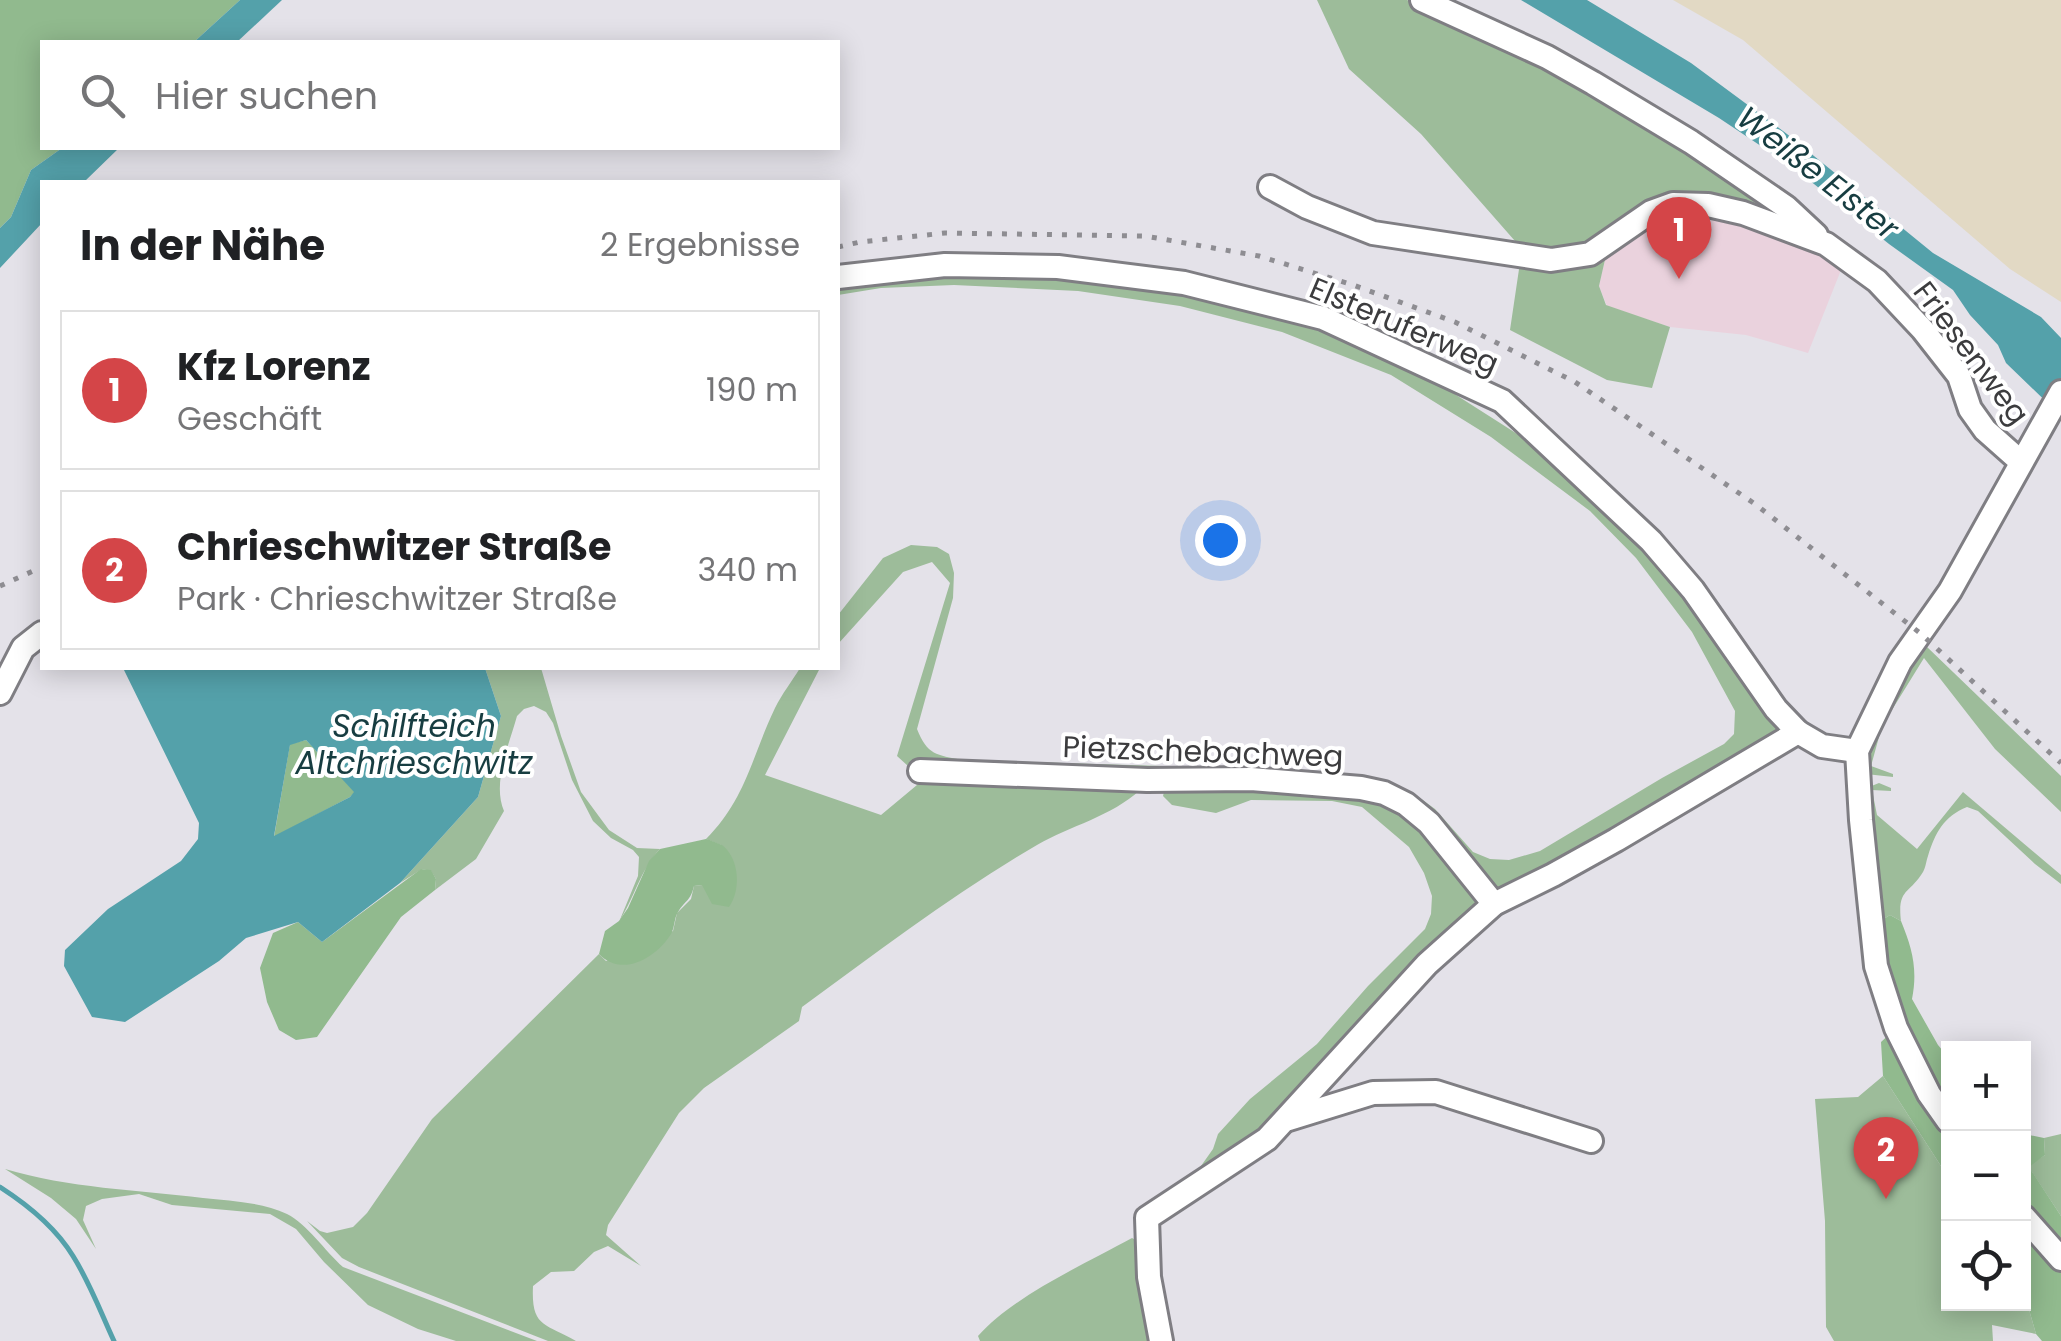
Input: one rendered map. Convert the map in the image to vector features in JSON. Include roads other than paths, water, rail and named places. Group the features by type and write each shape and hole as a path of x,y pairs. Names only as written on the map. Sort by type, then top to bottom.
{"street":[{"name":"Friesenweg","path":"1422,0 1547,57 1691,142 1786,207 1826,244 1877,281 1923,330 1959,376 1970,409 1985,430 2020,462"},
{"name":"Friesenweg","path":"1270,186 1308,207 1373,233 1552,260 1590,254 1651,212 1673,204 1708,205 1743,213 1826,244"},
{"name":"Elsteruferweg","path":"840,277 945,265 1058,267 1184,283 1323,318 1502,400 1651,541 1692,590 1776,709 1798,732 1822,746 1857,751"},
{"name":"Friesenweg","path":"1857,751 1900,662 1950,591 2061,392"},
{"path":"0,693 23,648 40,635"},
{"path":"1162,1341 1148,1277 1147,1218 1267,1139 1426,964 1494,904 1616,840 1798,732"},
{"path":"1857,751 1860,820 1876,966 1896,1028 1941,1111"},
{"name":"Pietzschebachweg","path":"920,771 1250,780 1384,793 1406,804 1429,824 1494,904"},
{"path":"1286,1120 1373,1094 1436,1092 1591,1140"},
{"path":"2027,1221 2061,1259"}],"water":[{"path":"240,0 282,0 239,40 196,40"},
{"name":"Weiße Elster","path":"1521,0 1587,0 1691,63 1787,134 1933,253 2041,317 2061,338 2061,416 2006,363 1998,345 1953,290 1794,168 1719,118"},
{"path":"59,150 117,150 86,180 40,180 40,225 0,268 0,228 11,217 31,170"},
{"name":"Schilfteich Altchrieschwitz","path":"124,670 486,670 501,716 478,797 400,883 322,942 298,922 246,938 219,961 125,1022 92,1017 64,966 65,950 108,909 181,861 198,839 199,823","holes":["306,740 354,792 274,836 290,745"]}],"waterway":[{"path":"0,1187 41,1218 66,1246 114,1341"}],"railway":[{"path":"840,247 945,233 1145,236 1259,256 1455,322 1575,382 1755,504 1920,633 2061,763"},
{"path":"0,586 40,568"}],"place":[{"name":"Kfz Lorenz","path":"1679,279"},
{"name":"Chrieschwitzer Straße","path":"1886,1199"}]}
